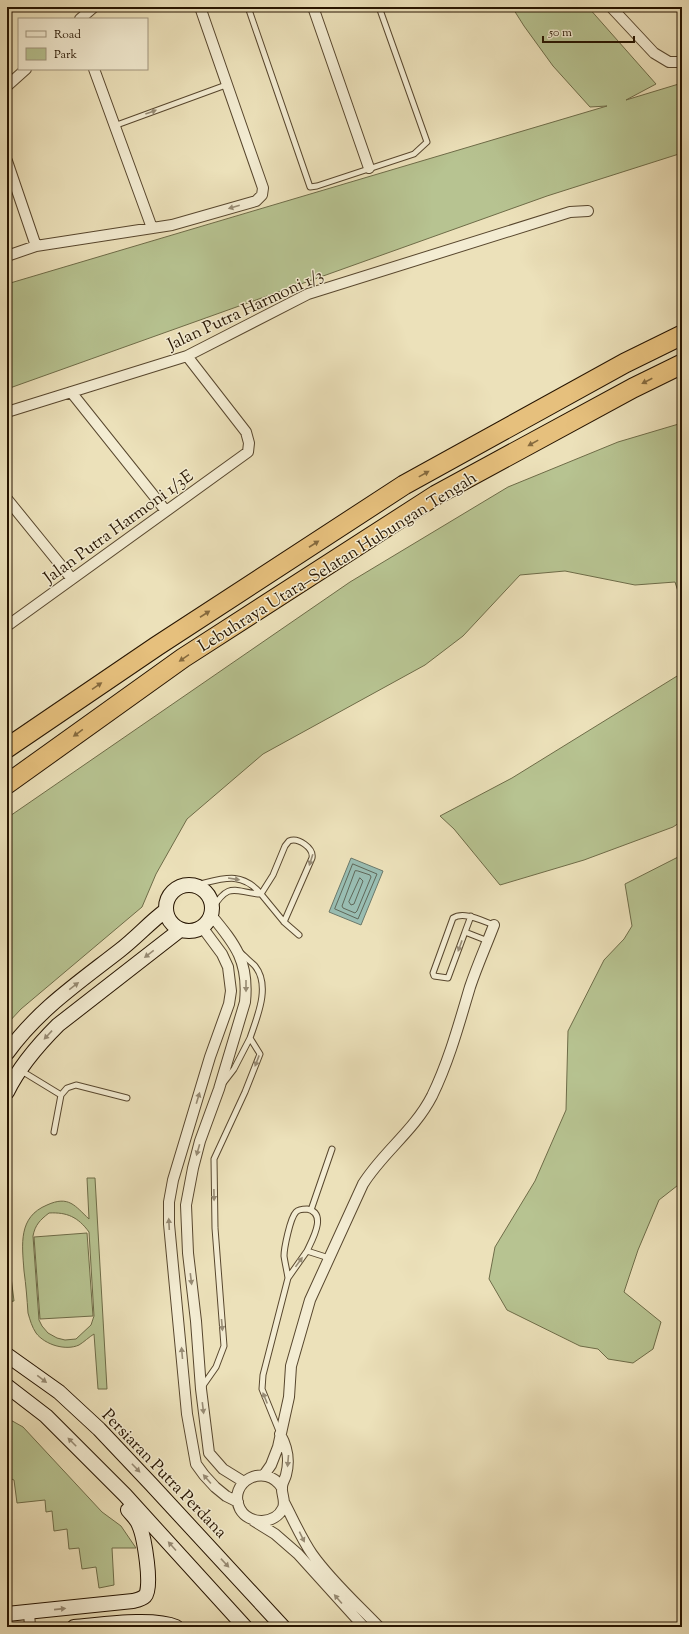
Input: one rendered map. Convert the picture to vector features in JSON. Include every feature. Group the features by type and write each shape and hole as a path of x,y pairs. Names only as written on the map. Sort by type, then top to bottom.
{"highway":[{"name":"Lebuhraya Utara–Selatan Hubungan Tengah","path":"7,748 157,646 404,485 625,363 682,335"},
{"name":"Lebuhraya Utara–Selatan Hubungan Tengah","path":"7,784 183,658 436,495 633,388 682,364"}],"main road":[{"path":"188,884 196,885 206,892 212,903 212,912 208,922 195,930 180,930 170,922 165,911 168,895 174,889 188,884"},
{"path":"7,1053 22,1032 60,996 135,938 165,911"},
{"path":"7,1092 20,1070 45,1038 58,1025 180,930"},
{"name":"Persiaran Putra Perdana","path":"8,1355 59,1392 99,1429 157,1489 283,1627"},
{"path":"7,1386 46,1416 125,1495 245,1627"},
{"path":"7,1614 133,1601 145,1596 148,1591 144,1540 138,1524 85,1455"},
{"path":"74,1627 147,1622 176,1627"}],"street":[{"path":"81,18 94,7"},
{"path":"7,256 36,246 172,225 256,201 262,195 263,188 200,7"},
{"path":"312,7 369,168"},
{"path":"612,7 654,53 668,62 682,62"},
{"path":"7,86 25,70"},
{"path":"94,70 152,228"},
{"path":"7,161 36,246"},
{"name":"Jalan Putra Harmoni 1/3","path":"7,412 188,356 308,294 570,212 588,211"},
{"name":"Jalan Putra Harmoni 1/3E","path":"7,626 248,452 249,443 246,432 188,356"},
{"path":"72,392 166,511"},
{"path":"7,499 72,579"},
{"path":"212,912 239,951 245,970 247,984 245,1002 219,1089 192,1168 186,1205 188,1253 196,1322 201,1389 210,1453 223,1470 244,1482"},
{"path":"264,1475 275,1456 289,1397 291,1366 310,1300 363,1184 372,1171 401,1140 417,1120 432,1096 460,1023 471,987 494,925"},
{"path":"202,927 222,954 228,967 231,991 173,1180 169,1202 169,1224 187,1414 196,1464 215,1487 226,1496 238,1502"},
{"path":"252,1520 268,1520 276,1516 283,1508 284,1502 282,1488 289,1454 286,1444 280,1434"},
{"path":"282,1488 274,1479 264,1475 256,1475 244,1482 239,1488 238,1502 240,1510 245,1516 275,1534 298,1554 364,1627"},
{"path":"284,1502 313,1555 332,1578 379,1627"},
{"path":"29,1612 30,1627"}],"lane":[{"path":"248,7 310,186 317,186 414,154 427,142 379,7"},
{"path":"114,126 226,85"},
{"path":"261,894 273,875 285,846 289,841 295,840 311,849 313,853 312,858 284,922"},
{"path":"196,885 228,877 236,878 252,885 284,922 298,935"},
{"path":"212,912 219,898 232,890 240,889 250,894 261,894"},
{"path":"471,916 448,978 434,976 433,973 452,918 455,916 471,916 494,925"},
{"path":"465,932 488,941"},
{"path":"219,1089 234,1070 250,1038 260,1010 263,989 260,978 255,967 239,951"},
{"path":"201,1389 216,1367 224,1346 215,1228 214,1160 245,1092 260,1054 250,1038"},
{"path":"20,1070 61,1095"},
{"path":"54,1132 61,1095 67,1088 76,1085 127,1098"},
{"path":"311,1210 332,1149"},
{"path":"280,1434 262,1389 263,1375 288,1278 307,1251 318,1224 317,1217 311,1210 302,1208 296,1212 292,1220 284,1255 288,1278"},
{"path":"307,1251 329,1258"}],"green space":[{"path":"512,7 588,7 656,84 626,100 682,83 682,153 547,196 7,389 7,284 607,106 590,107 553,66"},
{"path":"682,423 682,604 675,582 635,585 565,571 520,575 463,636 425,665 263,754 187,819 156,874 142,907 21,1009 7,1024 7,818 350,582 508,487 618,442"},
{"path":"682,673 682,821 673,827 584,860 500,885 454,829 440,816 512,778"},
{"path":"682,855 682,1182 659,1200 638,1250 624,1292 661,1322 653,1349 633,1363 608,1359 598,1349 580,1346 507,1310 489,1279 495,1247 535,1181 566,1110 568,1031 604,960 624,939 632,926 625,884"},
{"path":"87,1178 95,1178 107,1389 98,1389 94,1334 74,1347 56,1346 45,1341 36,1333 28,1313 23,1261 23,1241 26,1224 38,1210 47,1205 61,1201 71,1203 89,1219","holes":["49,1213 72,1216 89,1232 94,1316 91,1325 76,1339 65,1340 57,1338 48,1333 39,1320 33,1236 35,1229 41,1220"]},
{"path":"87,1233 93,1316 40,1319 34,1237"},
{"path":"7,1245 14,1301 7,1302"},
{"path":"7,1418 23,1427 102,1512 121,1526 136,1548 112,1548 114,1585 99,1588 96,1567 82,1569 79,1548 69,1549 67,1529 54,1531 52,1511 46,1512 45,1500 17,1503 14,1480 7,1477"}],"water":[{"path":"351,858 383,871 361,925 329,912"}]}
